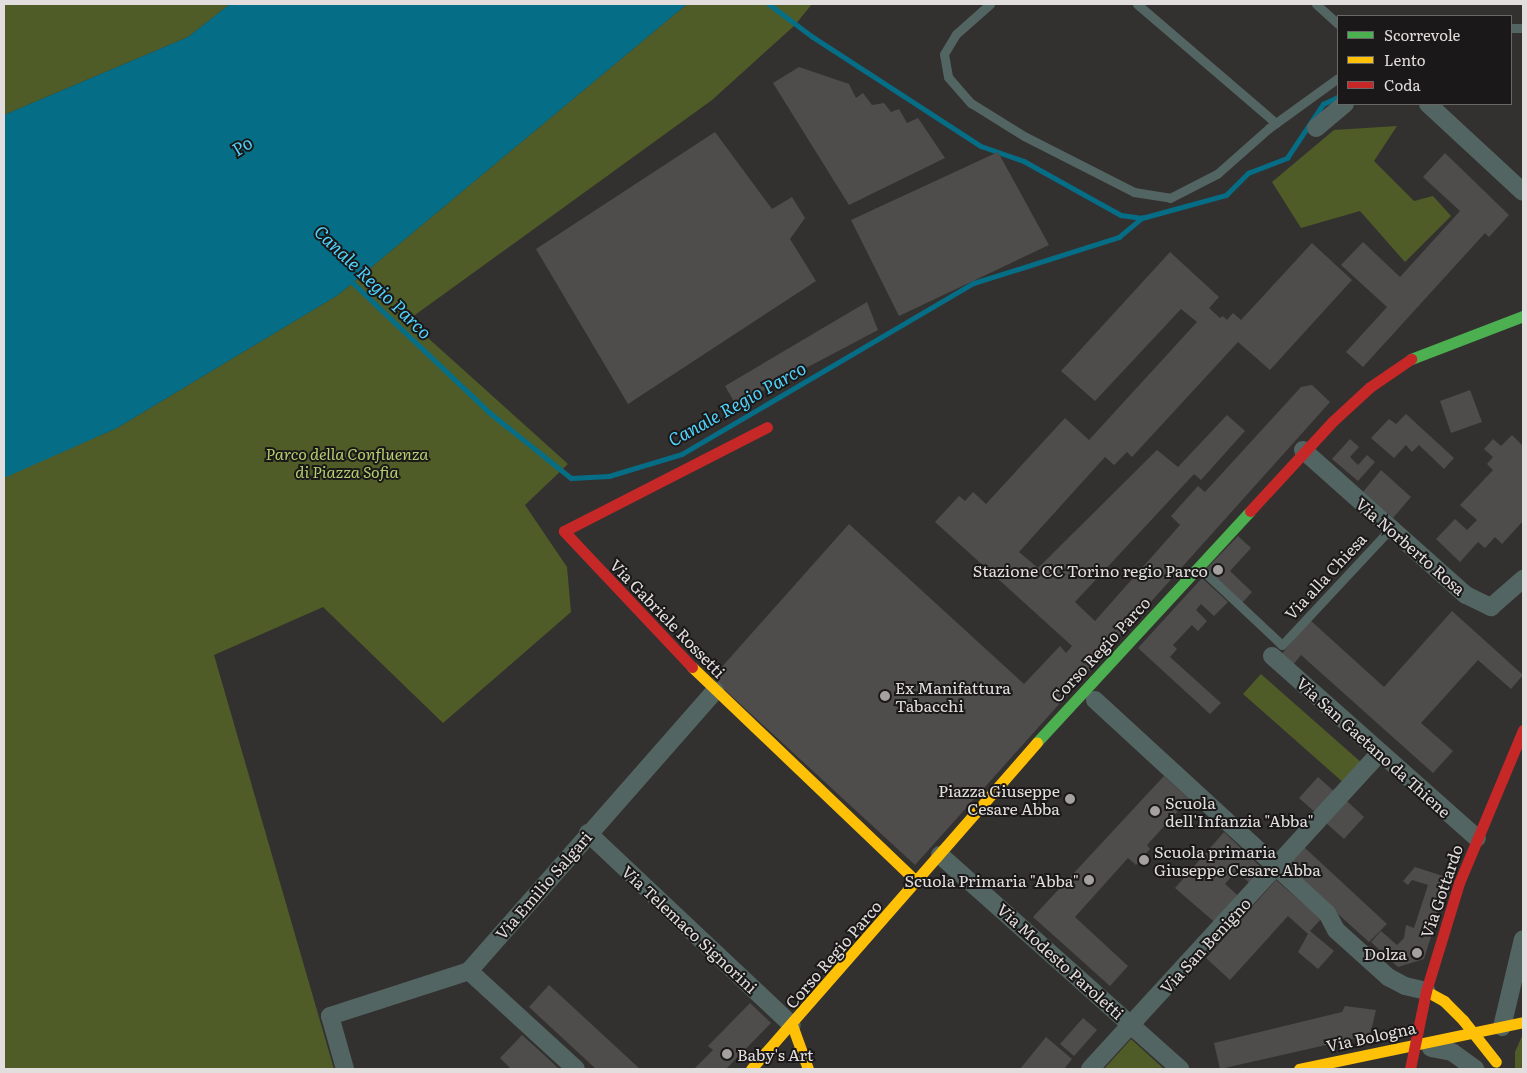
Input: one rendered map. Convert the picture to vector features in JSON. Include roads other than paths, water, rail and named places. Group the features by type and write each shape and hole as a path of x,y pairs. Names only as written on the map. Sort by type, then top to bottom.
{"street":[{"path":"1316,128 1345,105"},
{"path":"1429,105 1523,192"},
{"name":"Corso Regio Parco","path":"751,1069 792,1026 940,855 1303,450 1396,368 1438,347 1523,316"},
{"name":"Via Gabriele Rossetti","path":"767,427 564,531 715,691 917,882"},
{"name":"Via Norberto Rosa","path":"1303,450 1466,595 1491,607 1523,579"},
{"name":"Via San Gaetano da Thiene","path":"1277,650 1380,753 1477,838"},
{"name":"Via Emilio Salgari","path":"469,971 588,833 715,691"},
{"path":"1095,700 1327,913 1336,930 1388,977 1405,986 1426,991 1444,1001 1475,1033 1495,1066"},
{"name":"Via Gottardo","path":"1410,1069 1414,1042 1426,991 1477,838 1523,730"},
{"name":"Via San Benigno","path":"1090,1069 1206,942 1216,936 1380,753"},
{"name":"Via Telemaco Signorini","path":"588,833 792,1026"},
{"name":"Via Modesto Paroletti","path":"940,855 1132,1024 1180,1069"},
{"path":"1495,1066 1502,1027 1523,939"},
{"path":"345,1069 330,1016 469,971 576,1069"},
{"name":"Via Bologna","path":"1299,1069 1414,1042 1451,1038 1523,1022"},
{"path":"792,1026 808,1069"},
{"name":"Via Bologna","path":"1382,1065 1412,1056 1451,1038"},
{"path":"1431,1048 1452,1052 1475,1069"}],"lane":[{"path":"990,4 956,34 944,54 948,77 971,102 1024,136 1134,192 1170,198 1217,174 1276,123 1337,79"},
{"path":"1137,4 1276,123"},
{"path":"1316,4 1337,23"},
{"name":"Via alla Chiesa","path":"1277,650 1390,528"},
{"name":"Via San Gaetano da Thiene","path":"1198,566 1277,650"}],"water":[{"name":"Po","path":"230,4 687,4 338,295 117,428 4,478 4,115 188,37"}],"waterway":[{"name":"Canale Regio Parco","path":"769,4 813,37 981,146 1024,161 1121,215 1142,218 1226,195 1248,173 1287,158 1323,104 1337,97"},
{"name":"Canale Regio Parco","path":"349,279 489,412 571,478 609,476 682,454 974,283 1119,237 1142,218"}],"place":[{"name":"Stazione CC Torino regio Parco","path":"1218,570"},
{"name":"Ex Manifattura Tabacchi","path":"885,696"},
{"name":"Piazza Giuseppe Cesare Abba","path":"1070,799"},
{"name":"Scuola dell'Infanzia \"Abba\"","path":"1155,811"},
{"name":"Scuola primaria Giuseppe Cesare Abba","path":"1144,860"},
{"name":"Scuola Primaria \"Abba\"","path":"1089,880"},
{"name":"Dolza","path":"1417,953"},
{"name":"Baby's Art","path":"727,1054"}],"park label":[{"name":"Parco della Confluenza di Piazza Sofia","path":"347,462"}]}
